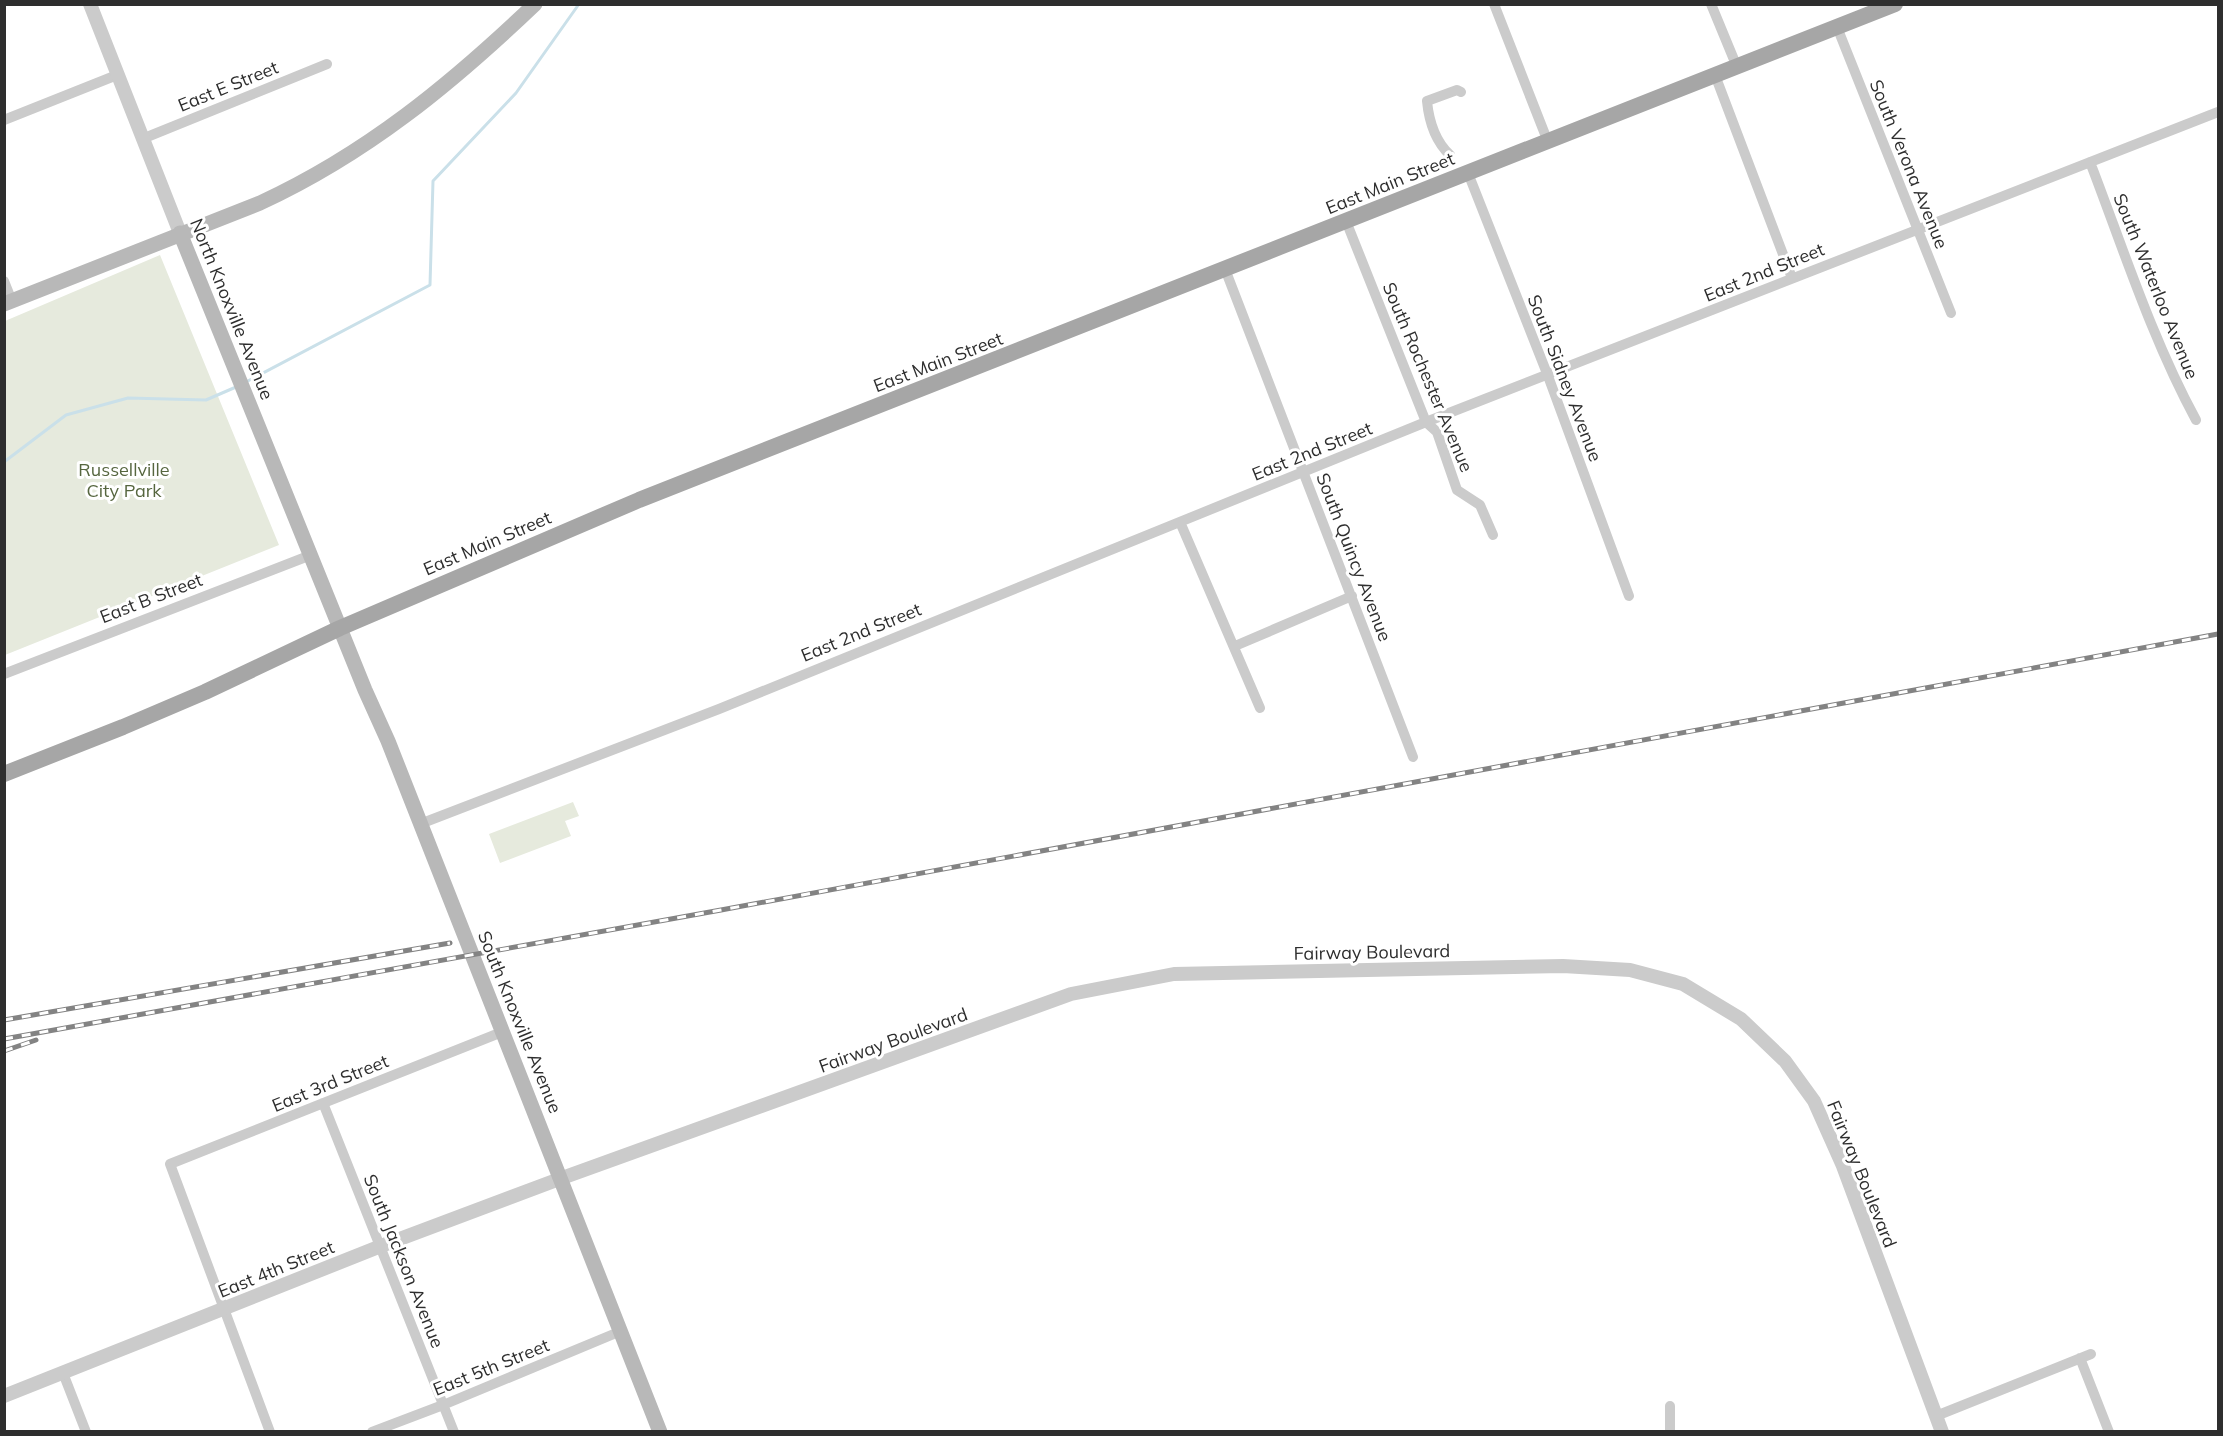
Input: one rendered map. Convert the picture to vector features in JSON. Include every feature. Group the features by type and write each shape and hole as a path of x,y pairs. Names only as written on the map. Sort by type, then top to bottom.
{"main road":[{"path":"8,303 260,203 297,186 343,160 416,108 535,4"},
{"name":"East Main Street","path":"4,774 205,692 340,628 639,500 1895,4"},
{"name":"North Knoxville Avenue","path":"180,233 340,628"},
{"name":"South Knoxville Avenue","path":"340,628 562,1178 660,1431"}],"street":[{"name":"North Knoxville Avenue","path":"90,4 180,233"},
{"path":"1494,4 1548,142"},
{"path":"1711,4 1737,67"},
{"name":"South Verona Avenue","path":"1837,27 1951,314"},
{"name":"East E Street","path":"142,139 327,64"},
{"path":"4,120 117,75"},
{"path":"1715,75 1792,278"},
{"path":"1450,155 1440,146 1432,126 1427,101 1457,90 1461,92"},
{"name":"East 2nd Street","path":"420,824 719,708 1426,422 2218,112"},
{"name":"South Waterloo Avenue","path":"2090,162 2170,369 2196,420"},
{"name":"South Sidney Avenue","path":"1468,173 1548,376 1629,596"},
{"name":"South Rochester Avenue","path":"1346,221 1426,422 1437,432 1457,489 1480,505 1493,535"},
{"name":"South Quincy Avenue","path":"1225,269 1413,757"},
{"path":"4,281 8,303"},
{"path":"1180,522 1260,708"},
{"name":"East B Street","path":"4,674 310,555"},
{"path":"1235,646 1352,596"},
{"name":"Fairway Boulevard","path":"562,1178 1071,994 1174,974 1563,966 1630,970 1683,984 1741,1019 1785,1061 1814,1101 1843,1167 1942,1431"},
{"name":"East 3rd Street","path":"225,1308 170,1164 502,1032"},
{"name":"South Jackson Avenue","path":"323,1103 454,1431"},
{"name":"East 4th Street","path":"4,1396 381,1246 562,1178"},
{"path":"225,1308 270,1431"},
{"name":"East 5th Street","path":"372,1431 443,1405 621,1331"},
{"path":"1936,1416 2091,1354"},
{"path":"2080,1358 2109,1431"},
{"path":"63,1373 86,1431"},
{"path":"1670,1406 1670,1431"}],"green space":[{"name":"Russellville City Park","path":"160,255 279,545 5,655 5,321"},
{"path":"573,802 579,816 565,821 571,836 500,863 489,834"}],"waterway":[{"path":"244,383 430,285 433,181 516,93 579,4"},
{"path":"4,462 66,415 128,398 206,400 236,387"}],"railway":[{"path":"4,1039 721,910 2218,634"},
{"path":"4,1020 450,943"},
{"path":"4,1051 36,1040"}]}
